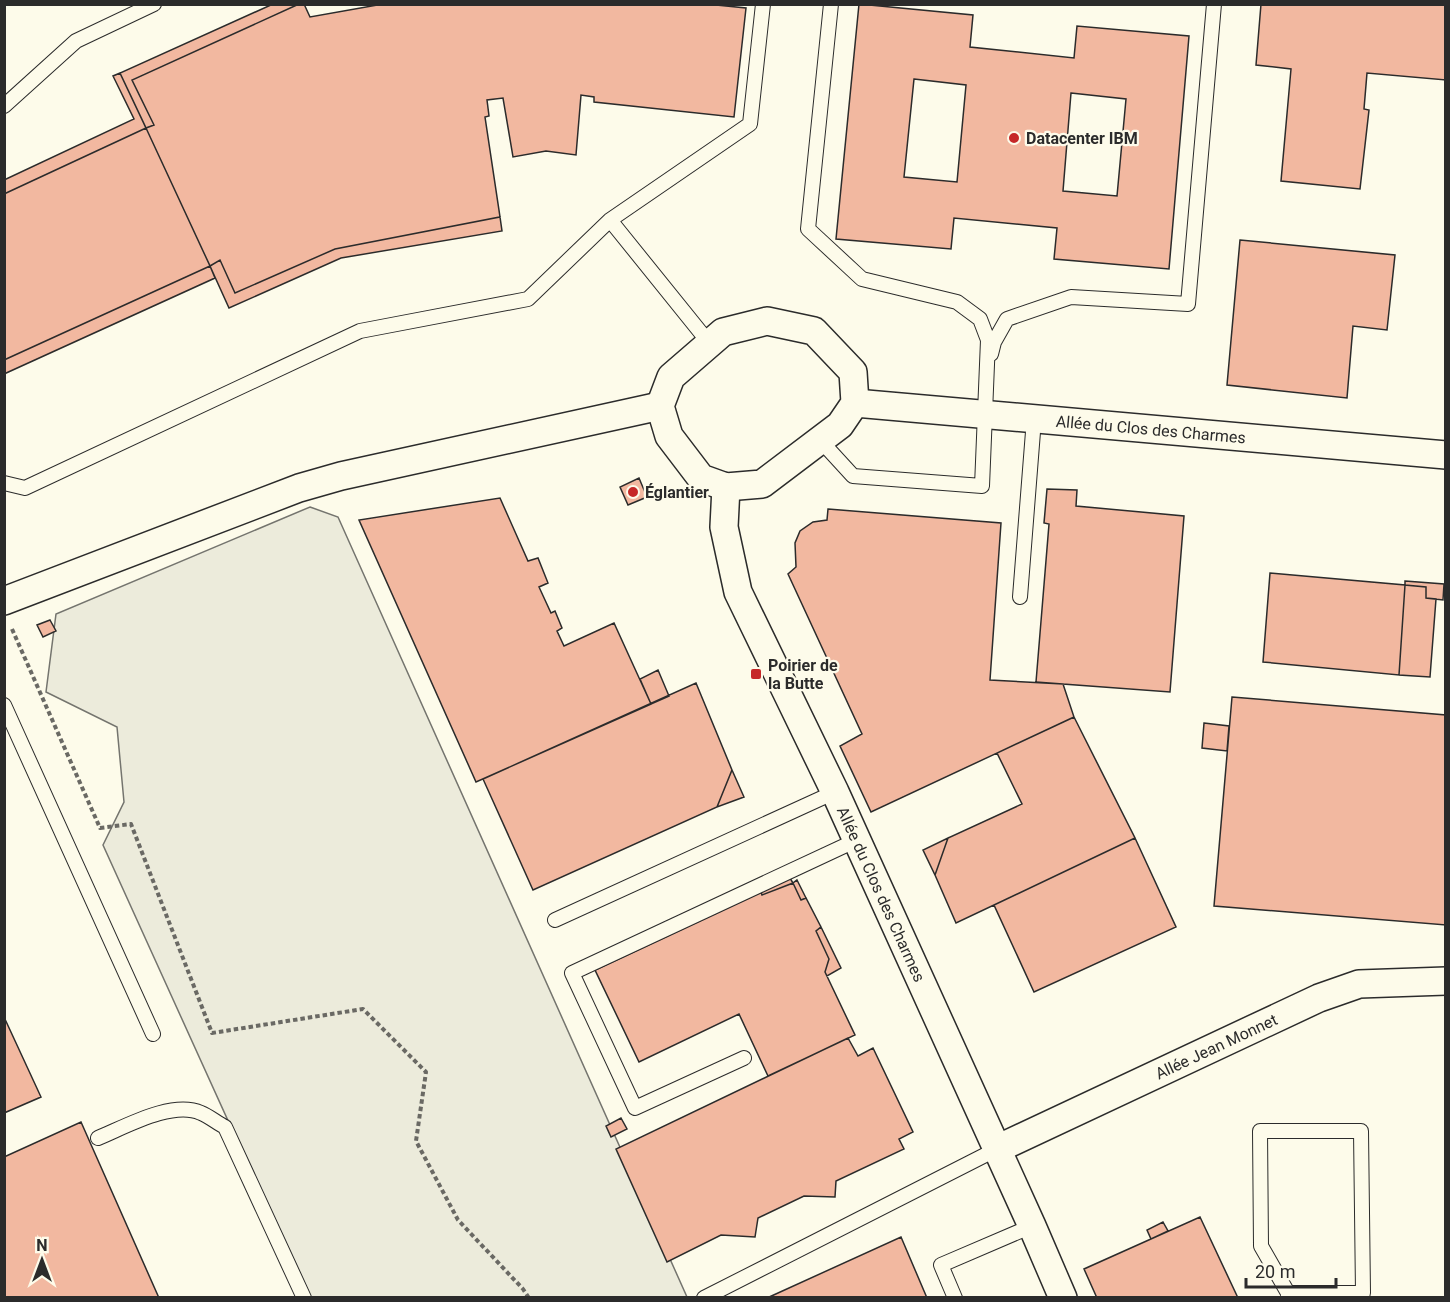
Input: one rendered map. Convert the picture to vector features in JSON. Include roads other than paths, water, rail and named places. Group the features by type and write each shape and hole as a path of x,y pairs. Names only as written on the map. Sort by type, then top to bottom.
{"street":[{"path":"766,321 814,331 853,372 855,403 840,425 762,484 726,487 701,478 669,436 660,406 671,377 723,332 766,321"},
{"name":"Allée du Clos des Charmes","path":"855,403 1446,455"},
{"path":"7,611 299,488 660,406"},
{"name":"Allée du Clos des Charmes","path":"726,487 724,527 738,592 835,792 1063,1298"},
{"name":"Allée Jean Monnet","path":"997,1149 1319,998 1359,984 1446,981"}],"lane":[{"path":"4,106 76,41 154,4"},
{"path":"4,483 25,488 360,331 528,299 610,220 750,124 763,4"},
{"path":"820,440 853,477 982,486 988,340 980,319 957,302 862,279 808,229 831,4"},
{"path":"988,365 994,342 1007,319 1071,297 1188,304 1214,4"},
{"path":"610,220 710,345"},
{"path":"1020,597 1034,418"},
{"path":"4,705 153,1034"},
{"path":"555,920 835,792"},
{"path":"744,1058 634,1108 572,973 857,840"},
{"path":"98,1138 172,1110 199,1112 225,1127 304,1298"},
{"path":"1260,1131 1361,1131 1363,1293 1288,1295 1261,1246 1260,1131"},
{"path":"704,1298 997,1149"},
{"path":"955,1298 941,1265 1032,1226"}],"place":[{"name":"Datacenter IBM","path":"1014,138"},
{"name":"Églantier","path":"633,492"},
{"name":"Poirier de la Butte","path":"756,674"}]}
